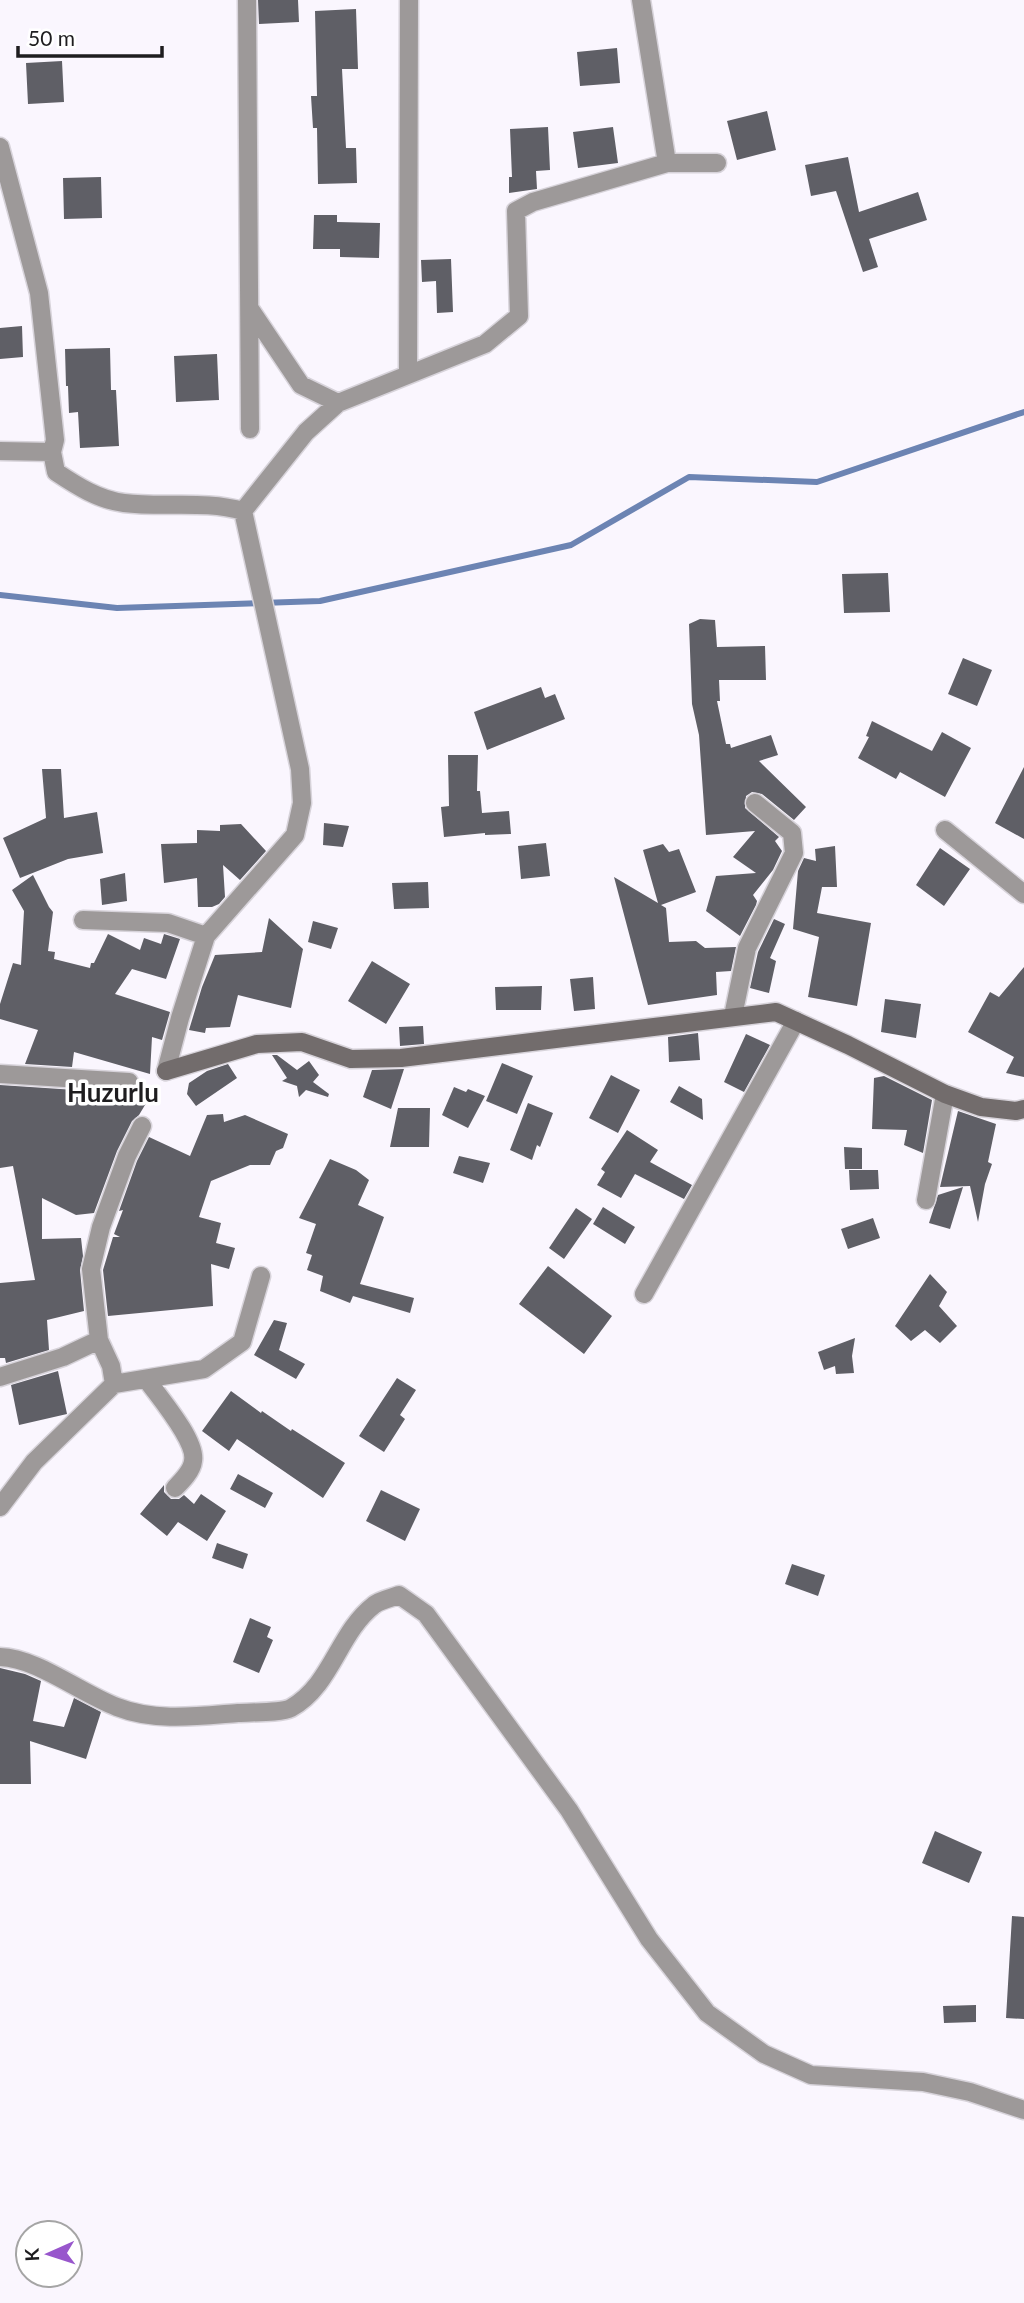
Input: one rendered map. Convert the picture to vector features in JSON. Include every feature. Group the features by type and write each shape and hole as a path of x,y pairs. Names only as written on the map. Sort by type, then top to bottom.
{"street":[{"path":"247,0 250,429"},
{"path":"408,374 409,0"},
{"path":"640,0 667,163"},
{"path":"0,147 39,293 56,472 89,493 123,503 226,506 243,511"},
{"path":"243,511 306,432 338,403 485,344 519,316 516,211 533,202 667,163 717,163"},
{"path":"249,308 301,385 338,403"},
{"path":"0,451 52,452"},
{"path":"243,511 300,769 302,803 295,835 206,936 166,1071 257,1044 302,1042 351,1059 401,1058 776,1012 945,1094 981,1107 1016,1111 1024,1109"},
{"path":"733,1016 747,948 794,853 792,833 755,803"},
{"path":"945,831 1024,894"},
{"path":"83,920 167,923 206,936"},
{"path":"644,1294 796,1021"},
{"path":"0,1074 130,1082"},
{"path":"926,1200 945,1094"},
{"path":"114,1384 111,1366 99,1340 91,1269 101,1227 127,1156 142,1126"},
{"path":"0,1507 34,1462 114,1384 204,1370 242,1342 261,1276"},
{"path":"0,1377 63,1357 99,1340"},
{"path":"147,1380 186,1434 194,1452 193,1464 175,1488"},
{"path":"0,1657 14,1657 37,1666 119,1708 174,1717 290,1709 319,1684 349,1630 376,1603 399,1595 426,1614 569,1810 649,1939 707,2013 764,2054 811,2075 923,2082 970,2092 1024,2110"}],"building":[{"path":"258,0 298,0 299,22 259,24"},
{"path":"356,9 358,69 342,69 346,148 356,148 357,183 318,184 317,128 313,128 311,96 317,96 315,11"},
{"path":"617,48 620,83 580,86 577,52"},
{"path":"62,61 64,102 28,104 26,63"},
{"path":"767,111 776,150 737,160 727,121"},
{"path":"548,127 550,170 536,171 537,189 509,193 509,177 512,177 510,129"},
{"path":"613,127 618,163 578,168 573,132"},
{"path":"848,157 859,212 918,192 927,220 869,239 878,267 863,272 836,191 811,196 805,165"},
{"path":"101,177 102,218 64,219 63,178"},
{"path":"314,215 337,215 337,222 380,223 379,258 340,257 340,249 313,249"},
{"path":"451,259 453,312 437,313 436,281 422,282 421,260"},
{"path":"22,326 23,357 0,359 0,328"},
{"path":"110,348 111,390 116,390 119,446 80,448 78,412 69,413 65,349"},
{"path":"217,354 219,400 176,402 174,356"},
{"path":"888,573 890,612 844,613 842,574"},
{"path":"700,619 715,620 717,647 765,646 766,680 719,680 720,701 717,701 726,744 730,744 731,748 771,735 778,755 759,761 806,807 794,820 762,794 752,792 746,796 745,808 779,837 775,841 782,851 773,870 753,895 757,901 756,905 740,936 706,911 716,876 756,873 733,857 755,831 706,835 699,735 692,704 689,624"},
{"path":"963,658 992,670 977,706 948,694"},
{"path":"541,687 545,698 555,694 565,719 487,750 474,712"},
{"path":"872,721 932,751 942,732 971,748 945,797 900,772 896,779 858,758 869,737 866,736"},
{"path":"448,755 478,755 477,791 480,791 482,813 509,811 511,834 485,833 444,837 441,807 449,806"},
{"path":"1024,767 1024,839 995,823"},
{"path":"42,769 61,769 64,818 97,812 103,853 68,859 20,878 3,838 46,818"},
{"path":"324,823 349,826 343,847 323,845"},
{"path":"241,824 266,851 240,880 223,865 225,897 219,904 198,907 197,878 164,883 161,844 197,843 197,830 220,831 220,825"},
{"path":"546,843 550,876 521,879 518,846"},
{"path":"663,844 669,852 679,849 696,892 661,905 666,908 669,942 696,941 705,948 736,947 731,971 716,972 717,995 648,1005 614,877 658,903 643,850"},
{"path":"835,846 837,887 822,887 817,913 871,923 857,1006 808,997 819,937 793,929 798,871 804,858 816,861 815,849"},
{"path":"940,848 970,869 944,906 916,885"},
{"path":"125,873 127,901 102,905 100,879"},
{"path":"33,875 53,912 48,951 55,952 54,959 90,968 108,934 140,950 144,938 161,944 164,934 180,939 166,979 132,969 115,994 170,1012 162,1040 152,1037 150,1074 74,1052 72,1067 25,1064 38,1030 0,1019 0,1004 13,963 21,965 24,911 12,890"},
{"path":"428,882 429,908 394,909 392,883"},
{"path":"269,918 303,949 291,1008 238,995 230,1027 206,1028 205,1033 189,1030 215,955 262,952"},
{"path":"774,919 785,924 770,958 776,961 769,993 750,988 758,952"},
{"path":"313,921 338,928 331,949 308,942"},
{"path":"372,961 410,984 386,1024 348,1001"},
{"path":"1024,967 1024,1077 1006,1073 1014,1057 968,1032 990,992 999,997"},
{"path":"593,977 595,1009 574,1011 570,979"},
{"path":"542,986 541,1010 496,1010 495,987"},
{"path":"885,999 921,1004 916,1038 881,1032"},
{"path":"423,1026 424,1044 400,1046 399,1027"},
{"path":"698,1033 700,1060 669,1062 668,1037"},
{"path":"746,1034 770,1045 744,1092 724,1082"},
{"path":"272,1055 277,1055 297,1070 309,1061 319,1075 313,1082 329,1094 328,1097 306,1090 299,1097 297,1086 282,1081 287,1078"},
{"path":"502,1063 533,1076 517,1114 486,1101"},
{"path":"228,1064 237,1078 196,1106 187,1094 189,1083 207,1071"},
{"path":"404,1069 391,1109 363,1097 372,1070"},
{"path":"611,1075 640,1090 618,1133 589,1118"},
{"path":"884,1076 932,1100 923,1153 904,1145 907,1130 872,1129 874,1078"},
{"path":"0,1085 151,1095 139,1115 132,1121 117,1151 94,1213 76,1215 42,1198 42,1239 81,1238 83,1256 80,1270 84,1311 47,1320 49,1350 6,1363 5,1358 0,1358 0,1283 35,1280 13,1166 0,1168"},
{"path":"679,1086 702,1099 703,1120 670,1102"},
{"path":"454,1087 485,1096 468,1128 442,1115"},
{"path":"528,1103 553,1113 532,1160 510,1150"},
{"path":"398,1108 430,1108 429,1147 390,1147"},
{"path":"958,1111 996,1124 988,1162 992,1164 985,1184 978,1222 970,1186 940,1187"},
{"path":"223,1114 224,1122 245,1115 288,1134 283,1148 276,1151 270,1165 250,1165 211,1181 199,1217 221,1223 216,1243 235,1248 229,1269 211,1264 213,1306 108,1316 103,1270 113,1237 120,1237 114,1234 123,1210 119,1211 137,1161 149,1137 190,1156 207,1115"},
{"path":"627,1130 658,1150 650,1162 692,1185 684,1199 635,1174 621,1198 597,1185 605,1172 601,1169"},
{"path":"844,1147 862,1148 862,1169 845,1169"},
{"path":"459,1156 490,1163 483,1183 453,1173"},
{"path":"330,1159 356,1170 369,1180 358,1205 384,1217 360,1284 414,1298 410,1313 353,1296 350,1303 320,1291 323,1276 307,1270 312,1255 306,1253 316,1224 299,1218"},
{"path":"849,1170 878,1170 879,1189 850,1190"},
{"path":"963,1187 950,1229 929,1223 938,1195"},
{"path":"603,1207 635,1227 625,1244 593,1224"},
{"path":"576,1208 592,1219 564,1259 549,1248"},
{"path":"873,1218 880,1238 848,1249 841,1229"},
{"path":"548,1266 612,1316 584,1354 519,1304"},
{"path":"930,1274 947,1292 939,1306 957,1326 940,1343 925,1330 911,1341 895,1326"},
{"path":"274,1320 287,1323 279,1350 305,1364 296,1379 254,1355"},
{"path":"855,1338 852,1356 854,1373 836,1374 835,1366 824,1370 818,1352"},
{"path":"58,1371 67,1414 19,1425 11,1385"},
{"path":"397,1378 416,1390 400,1415 405,1419 384,1452 359,1436"},
{"path":"231,1391 261,1413 262,1411 345,1463 323,1498 237,1439 229,1451 202,1431"},
{"path":"238,1474 273,1493 265,1508 230,1489"},
{"path":"164,1485 164,1492 171,1499 179,1499 184,1495 194,1504 201,1494 226,1511 207,1541 178,1522 167,1536 140,1514"},
{"path":"381,1490 420,1509 405,1541 366,1521"},
{"path":"217,1543 248,1554 243,1569 212,1558"},
{"path":"792,1564 825,1575 818,1596 785,1584"},
{"path":"250,1618 271,1627 267,1637 273,1640 259,1673 233,1662"},
{"path":"0,1668 41,1681 33,1721 64,1727 74,1698 101,1712 86,1759 30,1741 31,1784 0,1784"},
{"path":"935,1831 982,1852 969,1883 922,1863"},
{"path":"1012,1916 1024,1917 1024,2019 1006,2018"},
{"path":"976,2005 976,2022 944,2023 943,2006"}],"waterway":[{"path":"0,595 117,608 320,601 571,545 689,477 817,482 1024,412"}],"district":[{"name":"Huzurlu","path":"113,1092"}]}
